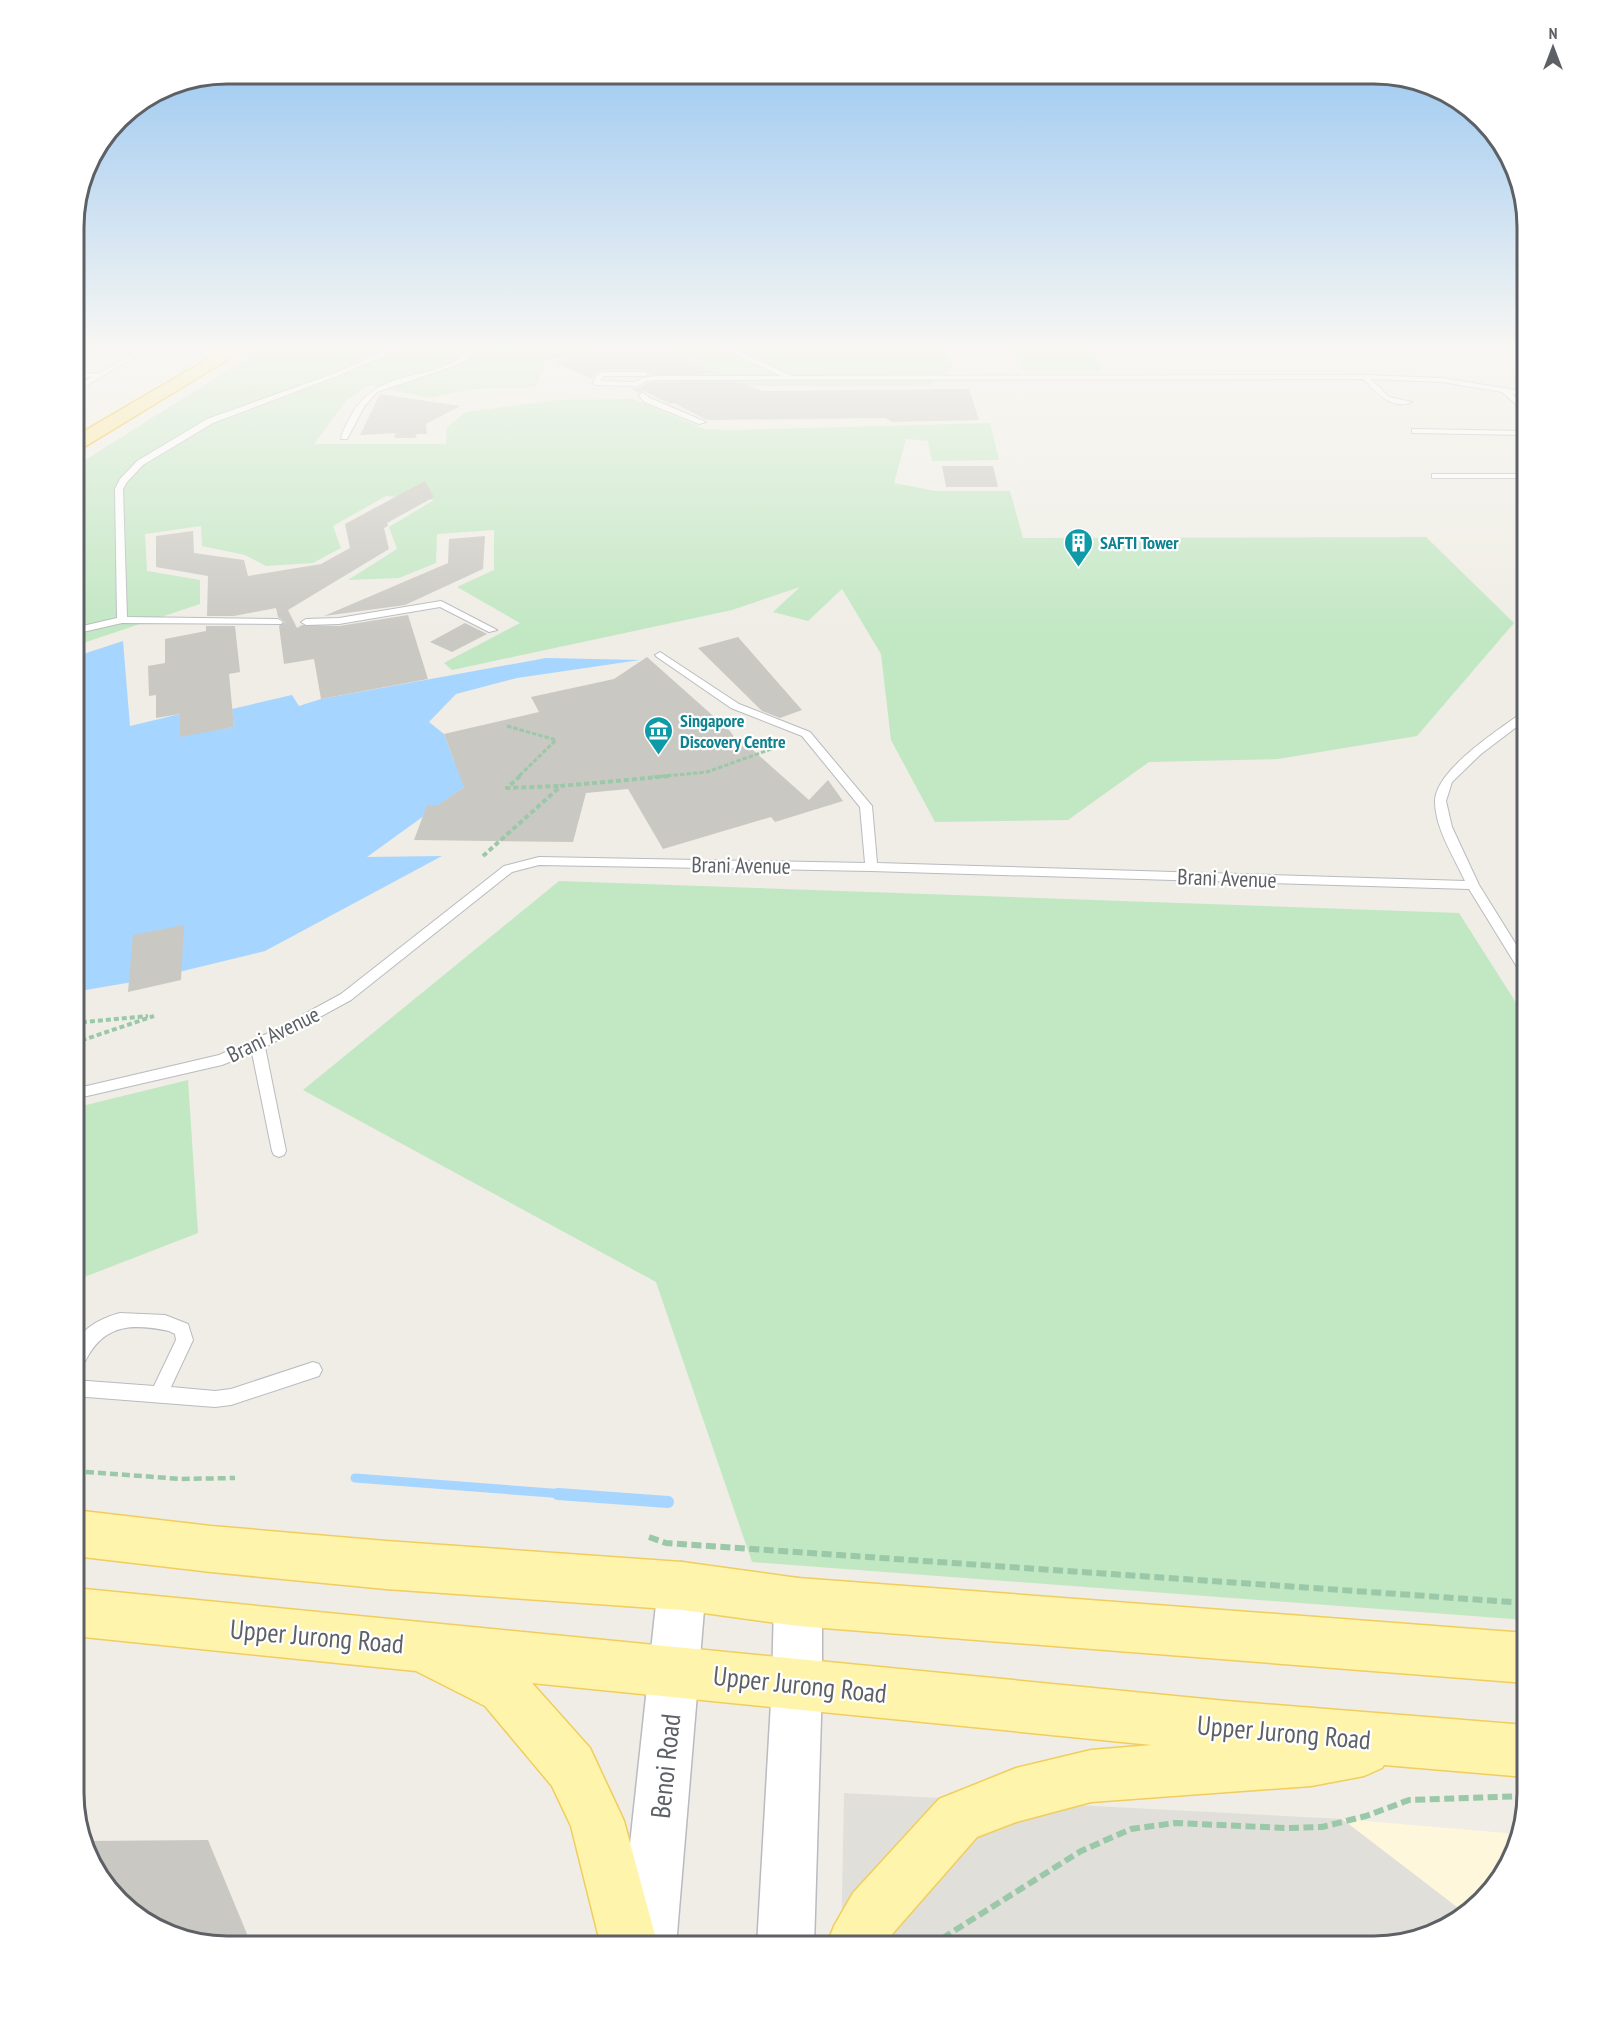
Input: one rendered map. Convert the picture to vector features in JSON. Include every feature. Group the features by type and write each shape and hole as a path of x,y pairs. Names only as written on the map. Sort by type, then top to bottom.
{"main road":[{"path":"84,1534 211,1549 386,1565 682,1586 798,1602 1517,1657"},
{"name":"Benoi Road","path":"648,1936 682,1586"},
{"path":"786,1936 797,1685 798,1602"},
{"name":"Upper Jurong Road","path":"84,1613 797,1685 1407,1743 1517,1750"},
{"path":"416,1645 503,1688 571,1767 597,1821 626,1936"},
{"path":"860,1936 873,1913 958,1818 1016,1795 1091,1776 1311,1760 1407,1743"}],"lane":[{"path":"122,620 119,489 123,481 140,463 173,443"},
{"path":"1435,476 1517,476"},
{"path":"306,622 339,621 441,604 492,630"},
{"path":"84,629 122,620 278,622"},
{"path":"660,655 735,706 806,734 866,806 871,867"},
{"path":"1517,722 1477,752 1447,780 1440,801 1446,827 1473,885 1517,956"},
{"name":"Brani Avenue","path":"84,1092 222,1060 278,1035 346,997 508,869 539,861 871,867 1473,885"},
{"path":"256,1044 279,1151"},
{"path":"84,1344 100,1327 126,1319 173,1324 182,1329 184,1340 159,1394"},
{"path":"84,1389 215,1399 231,1397 313,1370"}],"path":[{"path":"507,726 556,740 507,788 561,786 707,772 774,748"},
{"path":"483,856 561,786"},
{"path":"84,1022 154,1016 84,1040"},
{"path":"84,1472 181,1479 235,1478"},
{"path":"649,1537 666,1543 1517,1602"},
{"path":"947,1936 1081,1851 1131,1829 1175,1822 1286,1828 1322,1827 1366,1816 1409,1800 1517,1796"}],"shaded area":[{"path":"844,1793 1342,1819 1458,1908 1429,1925 1392,1935 1374,1936 841,1936"},
{"path":"1342,1819 1511,1833 1493,1872 1481,1887 1458,1908"}],"green space":[{"path":"112,443 905,443 894,483 935,491 1010,491 1023,538 1426,537 1514,623 1417,736 1278,759 1149,762 1068,820 935,822 891,740 881,654 842,589 808,621 773,612 800,587 732,610 452,670 444,663 520,623 457,587 494,570 494,530 437,534 436,563 399,578 348,580 397,549 389,527 434,500 386,496 333,526 341,548 313,563 266,566 245,555 202,546 201,526 145,534 147,571 200,580 200,604 84,643 84,461"},
{"path":"928,443 995,443 999,460 932,461"},
{"path":"559,881 1459,913 1517,1004 1517,1619 752,1562 656,1282 303,1090"},
{"path":"188,1080 198,1233 84,1277 84,1106"}],"water":[{"path":"123,641 130,726 180,714 180,736 234,727 232,709 292,695 299,706 321,699 546,658 640,660 517,678 456,694 429,722 444,734 454,761 493,766 367,857 442,856 265,951 150,979 84,990 84,654"}],"building":[{"path":"942,466 993,466 998,487 946,487"},
{"path":"425,481 434,497 387,523 388,526 384,528 389,549 288,610 297,628 302,625 339,626 408,615 428,679 321,699 314,659 284,664 279,626 285,622 278,617 276,608 234,616 207,616 208,576 156,567 156,536 193,531 194,553 244,560 248,576 321,564 350,548 345,524"},
{"path":"485,536 483,569 405,605 324,616 448,563 449,539"},
{"path":"465,623 487,634 452,652 430,642"},
{"path":"206,626 235,626 240,672 229,674 234,727 180,737 180,714 156,718 156,695 149,696 148,666 165,663 165,639 206,631"},
{"path":"738,637 802,710 780,718 762,711 698,648"},
{"name":"Singapore Discovery Centre","path":"647,657 729,730 739,743 745,743 809,800 828,780 843,801 775,822 771,817 663,849 628,789 586,793 573,842 414,840 427,805 438,805 464,787 444,734 539,712 531,697 614,679"},
{"path":"184,925 181,980 128,992 133,935"},
{"path":"208,1840 248,1936 209,1935 190,1931 148,1912 120,1887 108,1872 93,1841"}],"waterway":[{"path":"355,1478 578,1495"},
{"path":"558,1494 668,1502"}],"place":[{"name":"SAFTI Tower","path":"1079,568"},
{"name":"Singapore Discovery Centre","path":"659,756"}]}
